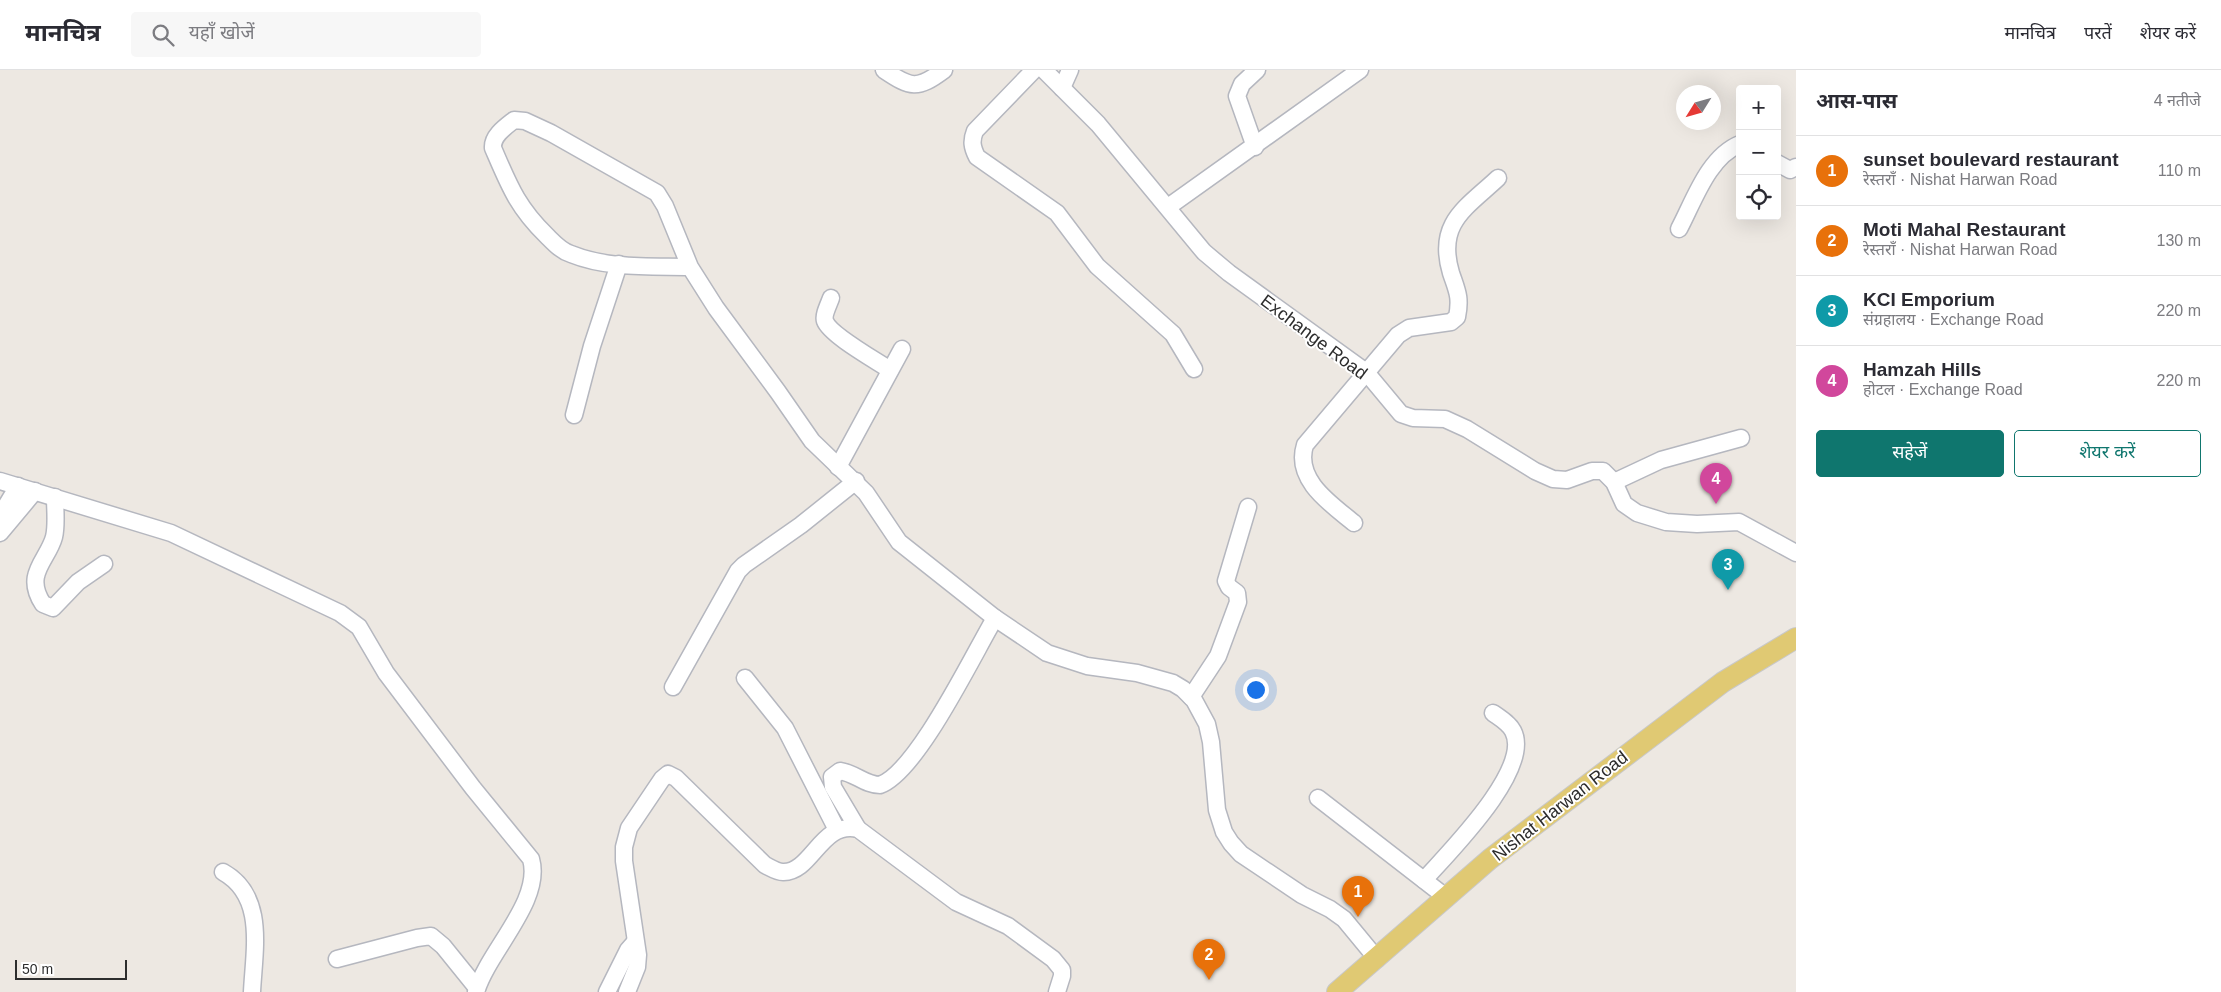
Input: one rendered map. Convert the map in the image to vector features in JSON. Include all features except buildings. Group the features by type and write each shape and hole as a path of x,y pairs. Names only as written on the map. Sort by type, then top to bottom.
{"main road":[{"name":"Nishat Harwan Road","path":"1337,992 1490,859 1723,682 1796,638"}],"street":[{"path":"884,70 908,85 918,85 927,82 944,70"},
{"path":"1034,70 975,131 972,148 977,157 1057,213 1097,266 1173,334 1194,368"},
{"name":"Exchange Road","path":"1044,70 1098,124 1196,242 1215,262 1366,372 1396,410 1406,416 1445,419 1468,430 1535,471 1553,479 1567,480 1597,470 1603,471 1614,482"},
{"path":"1062,88 1070,70"},
{"path":"1255,147 1237,96 1242,84 1257,70"},
{"path":"1168,207 1255,147 1360,70"},
{"path":"690,267 619,264 569,254 560,248 521,208 509,187 493,143 496,136 511,122 515,120 525,121 551,133 657,193 665,206 690,267 716,308 802,428 838,467 856,481 899,542 994,618 1029,642 1053,655 1087,666 1137,673 1173,683 1183,689 1191,697 1207,724 1211,742 1217,810 1224,832 1231,843 1241,854 1302,895 1330,909 1344,919 1377,959"},
{"path":"1680,229 1712,168 1727,152 1736,146"},
{"path":"1781,165 1790,170 1796,168"},
{"path":"1354,523 1320,496 1312,485 1306,470 1303,451 1308,440 1398,335 1410,328 1451,322 1457,317 1460,299 1448,263 1447,235 1456,217 1498,178"},
{"path":"574,415 592,346 619,264"},
{"path":"831,298 825,316 826,323 851,345 890,370"},
{"path":"838,467 902,349"},
{"path":"1741,438 1661,460 1614,482 1624,504 1637,513 1666,522 1697,524 1739,522 1796,553"},
{"path":"0,481 171,533 340,613 359,627 386,674 473,788 531,859 534,870 530,892 491,960 477,990 443,946 431,936 337,959"},
{"path":"673,687 700,642 732,580 744,565 801,525 856,481"},
{"path":"0,516 18,486"},
{"path":"0,533 35,491"},
{"path":"55,497 54,536 38,567 36,576 38,593 43,604 54,608 78,582 104,564"},
{"path":"1191,697 1218,656 1238,602 1237,593 1229,587 1226,581 1248,507"},
{"path":"994,618 925,741 894,777 880,785 866,783 846,771 840,771 832,777 833,787 858,829 956,902 1008,926 1053,959 1062,970 1057,992"},
{"path":"746,678 785,728 837,830"},
{"path":"1424,880 1494,798 1511,767 1516,742 1514,732 1493,713"},
{"path":"627,992 637,967 638,955 624,861 626,838 662,779 668,774 676,778 765,865 775,870 782,872 796,868 837,830 848,827 858,829"},
{"path":"1318,798 1447,898"},
{"path":"223,872 238,882 251,905 254,925 252,992"},
{"path":"607,992 628,950 635,942"}],"place":[{"name":"Hamzah Hills","path":"1716,504"},
{"name":"KCI Emporium","path":"1728,590"},
{"name":"sunset boulevard restaurant","path":"1358,917"},
{"name":"Moti Mahal Restaurant","path":"1209,980"}]}
